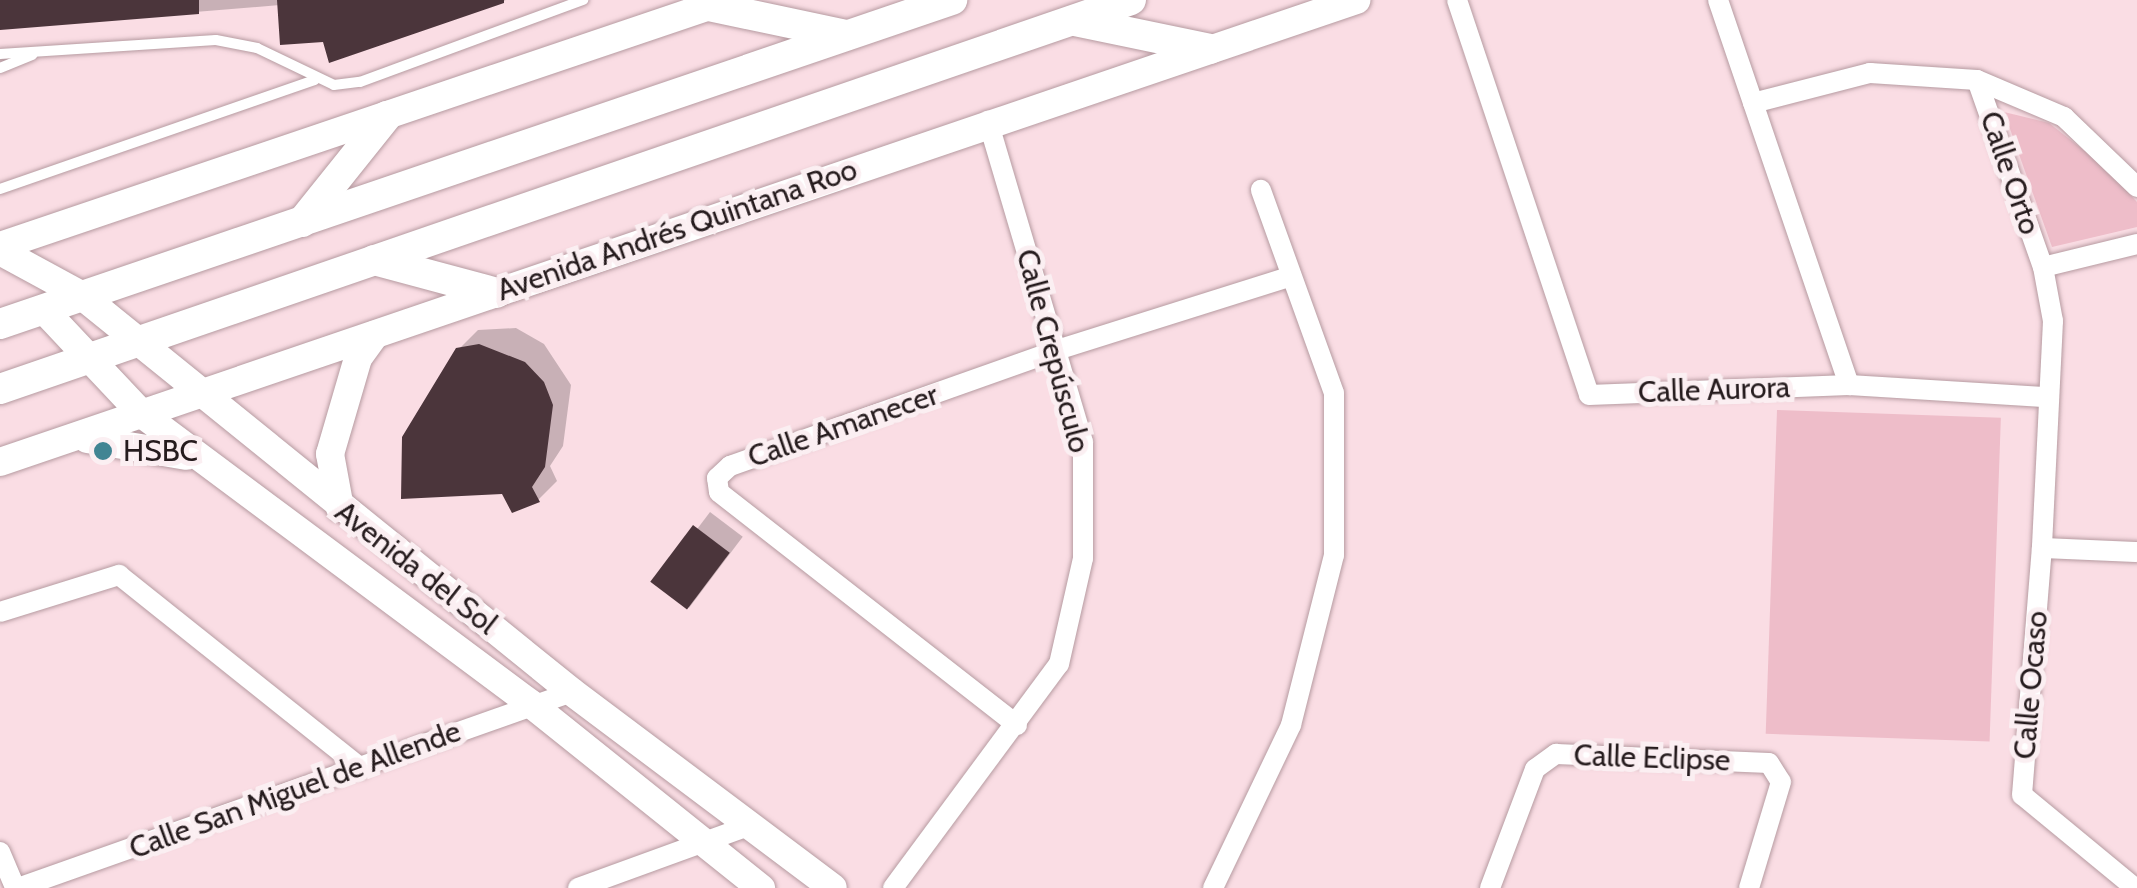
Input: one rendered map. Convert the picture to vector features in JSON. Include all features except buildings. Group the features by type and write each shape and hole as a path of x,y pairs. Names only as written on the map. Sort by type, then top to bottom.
{"main road":[{"path":"0,324 952,0"},
{"path":"0,389 1131,0"},
{"path":"718,3 850,35"},
{"path":"1072,20 1210,50"},
{"path":"302,222 387,116"},
{"path":"374,260 497,292"}],"street":[{"name":"Avenida Andrés Quintana Roo","path":"0,462 988,121 1356,0"},
{"name":"Calle Aurora","path":"1457,0 1589,395 1849,385"},
{"path":"1718,0 1849,385 2048,397"},
{"path":"0,249 387,116 660,11 718,3"},
{"name":"Calle Orto","path":"1753,103 1870,73 1977,80 2064,117 2137,187"},
{"name":"Calle Orto","path":"1977,80 2043,266 2053,321 2048,397"},
{"name":"Calle Crepúsculo","path":"893,888 1059,664 1083,558 1083,442 988,121"},
{"path":"1214,888 1291,724 1334,556 1334,393 1261,190"},
{"name":"Calle Orto","path":"2043,266 2137,244"},
{"name":"Avenida del Sol","path":"0,249 81,294 141,341 200,396 572,692 832,888"},
{"name":"Calle Amanecer","path":"1017,724 719,492 716,478 730,466 1057,350 1290,277"},
{"name":"Avenida del Sol","path":"42,309 142,414 532,704 761,888"},
{"path":"340,508 330,454 358,358 375,335"},
{"name":"Calle Ocaso","path":"2048,397 2042,548 2022,795 2135,888"},
{"path":"70,438 141,444 202,461"},
{"path":"2042,548 2137,552"},
{"path":"0,612 119,575 361,768"},
{"name":"Calle San Miguel de Allende","path":"16,888 572,692"},
{"name":"Calle Eclipse","path":"1490,888 1535,769 1556,754 1768,762 1781,782 1749,888"},
{"path":"578,888 751,824"},
{"path":"0,852 16,888"}],"lane":[{"path":"0,189 315,80 360,82 584,0"},
{"path":"0,54 216,40 257,48 315,80"},
{"path":"0,68 42,51"}],"shaded area":[{"path":"2004,112 2049,123 2105,167 2137,202 2137,227 2052,247"},
{"path":"1777,410 2001,418 1990,742 1766,734"}],"place":[{"name":"HSBC","path":"103,451"}]}
